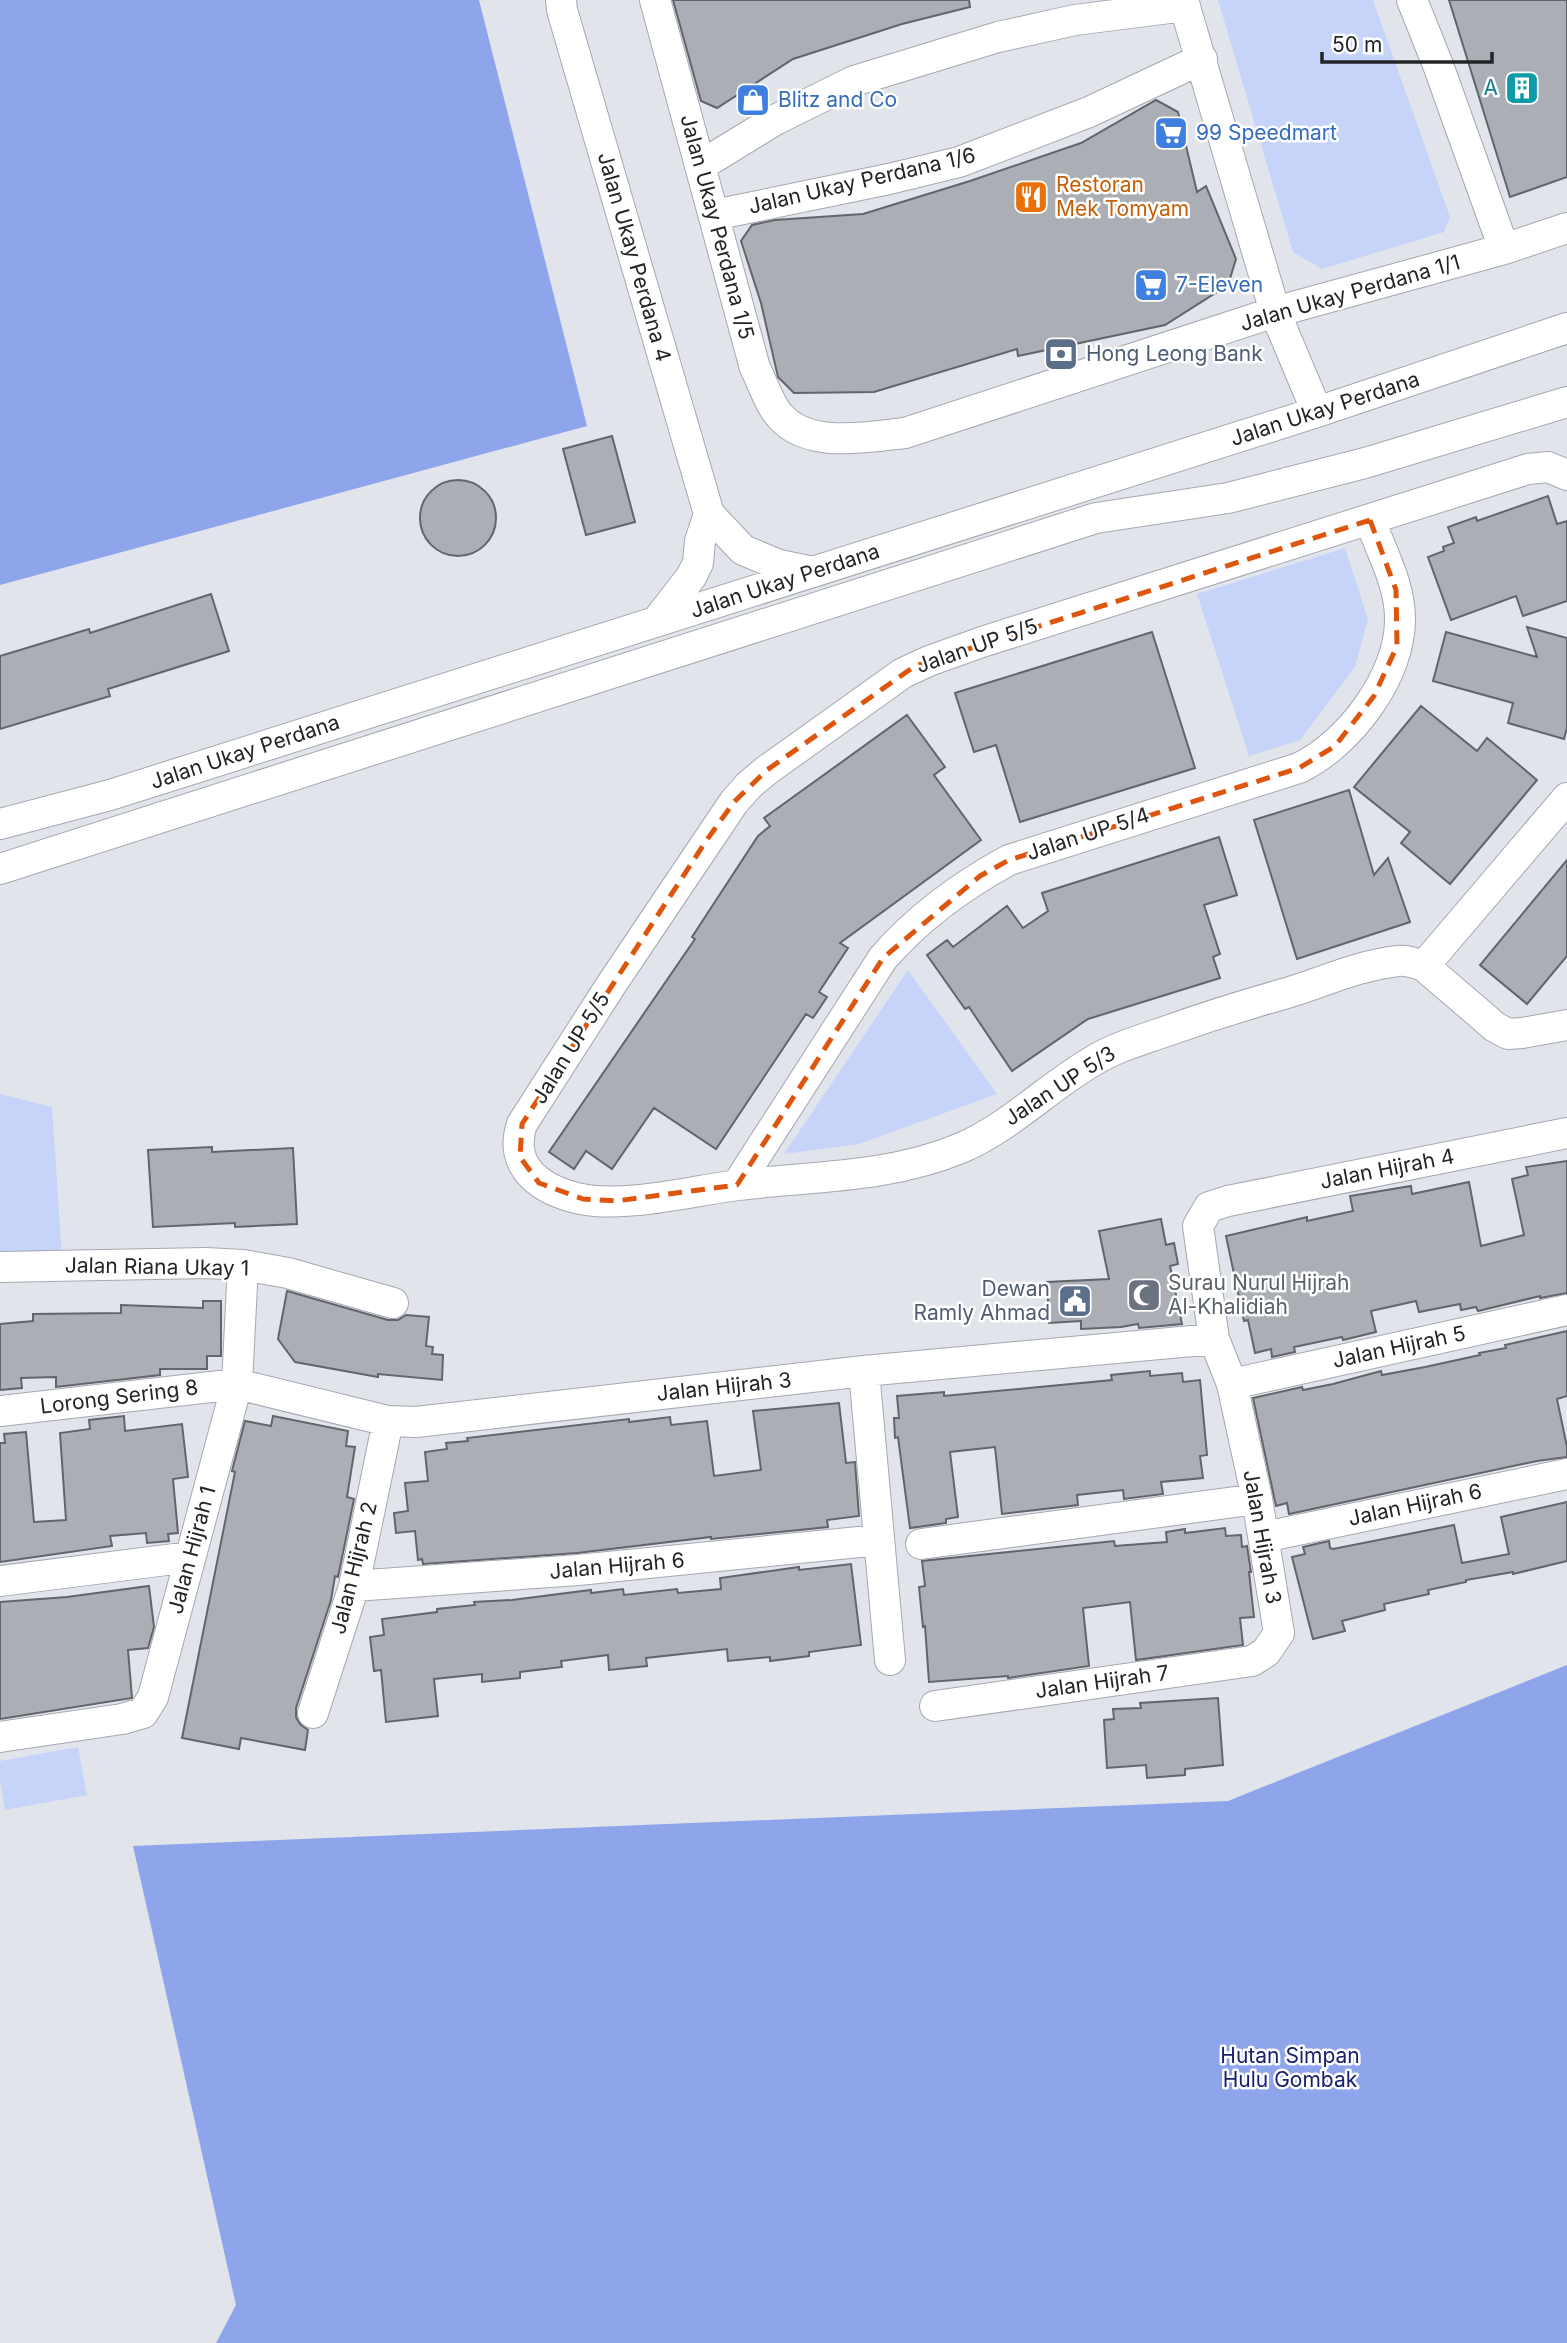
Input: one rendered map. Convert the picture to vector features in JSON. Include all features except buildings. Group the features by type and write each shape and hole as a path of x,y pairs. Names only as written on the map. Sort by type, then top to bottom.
{"street":[{"name":"Jalan Ukay Perdana 4","path":"561,0 709,514 743,550 779,565 813,572"},
{"name":"Jalan Ukay Perdana 1/5","path":"655,0 755,368 780,416 809,436"},
{"path":"1412,0 1504,249"},
{"path":"700,166 775,120 854,81 1011,34 1074,20 1184,3 1275,312 1317,412"},
{"name":"Jalan Ukay Perdana 1/6","path":"714,215 960,162 1089,111 1202,59"},
{"name":"Jalan Ukay Perdana 1/1","path":"809,436 851,438 905,433 1275,312 1504,249 1567,228"},
{"name":"Jalan Ukay Perdana","path":"0,824 110,794 656,622 1317,412 1567,328"},
{"name":"Jalan Ukay Perdana","path":"0,869 1096,518 1228,498 1365,463 1567,402"},
{"name":"Jalan UP 5/5","path":"526,1168 517,1145 522,1125 734,802 749,785 767,771 915,666 994,638 1528,469 1557,471"},
{"path":"656,622 691,577 698,563 700,541 709,514"},
{"name":"Jalan UP 5/4","path":"737,1185 883,958 901,937 980,876 1009,860 1299,768 1320,757 1341,739 1359,718 1388,674 1398,637 1400,618 1396,590 1370,520"},
{"path":"1567,798 1424,966 1495,1027 1507,1034 1567,1025"},
{"name":"Jalan UP 5/3","path":"526,1168 539,1183 557,1192 583,1199 615,1201 737,1185 883,1172 918,1164 963,1147 1027,1109 1091,1062 1113,1050 1236,1006 1374,965 1401,960 1424,966"},
{"name":"Jalan Hijrah 4","path":"1209,1207 1567,1133"},
{"name":"Jalan Hijrah 3","path":"1209,1207 1198,1226 1214,1339 1232,1384 1257,1499 1279,1633 1266,1651"},
{"name":"Jalan Riana Ukay 1","path":"0,1266 243,1265 288,1273 393,1303"},
{"name":"Jalan Hijrah 1","path":"0,1737 122,1719 143,1713 153,1697 237,1384 243,1265"},
{"name":"Jalan Hijrah 5","path":"1232,1384 1567,1310"},
{"name":"Jalan Hijrah 3","path":"237,1384 388,1421 416,1422 864,1371 1214,1339"},
{"path":"864,1371 890,1660"},
{"name":"Lorong Sering 8","path":"0,1411 237,1384"},
{"name":"Jalan Hijrah 2","path":"313,1713 354,1586 388,1421"},
{"name":"Jalan Hijrah 6","path":"1264,1537 1567,1474"},
{"path":"921,1545 1257,1499"},
{"name":"Jalan Hijrah 6","path":"354,1586 578,1570 879,1540"},
{"path":"0,1581 190,1557"},
{"name":"Jalan Hijrah 7","path":"936,1706 1252,1661 1266,1651"}],"highlighted area":[{"path":"1370,520 1396,590 1397,646 1374,696 1335,746 1299,768 1009,860 980,876 883,958 737,1185 616,1201 583,1199 539,1183 520,1157 522,1124 706,841 734,802 767,770 915,666"}],"shaded area":[{"path":"1218,0 1373,0 1450,217 1444,232 1322,269 1293,252"},
{"path":"1345,548 1368,619 1355,667 1300,740 1249,756 1197,594"},
{"path":"908,970 997,1094 859,1144 784,1154"},
{"path":"0,1094 52,1107 62,1258 0,1254"},
{"path":"78,1747 87,1795 5,1810 0,1761"}],"green space":[{"path":"0,0 479,0 587,426 0,585"},
{"name":"Hutan Simpan Hulu Gombak","path":"1567,1665 1567,2343 216,2343 236,2305 133,1846 1228,1801"}],"place":[{"name":"A","path":"1522,88"},
{"name":"Blitz and Co","path":"753,100"},
{"name":"99 Speedmart","path":"1171,133"},
{"name":"Restoran Mek Tomyam","path":"1031,197"},
{"name":"7-Eleven","path":"1151,285"},
{"name":"Hong Leong Bank","path":"1061,354"},
{"name":"Surau Nurul Hijrah Al-Khalidiah","path":"1144,1295"},
{"name":"Dewan Ramly Ahmad","path":"1075,1301"}]}
